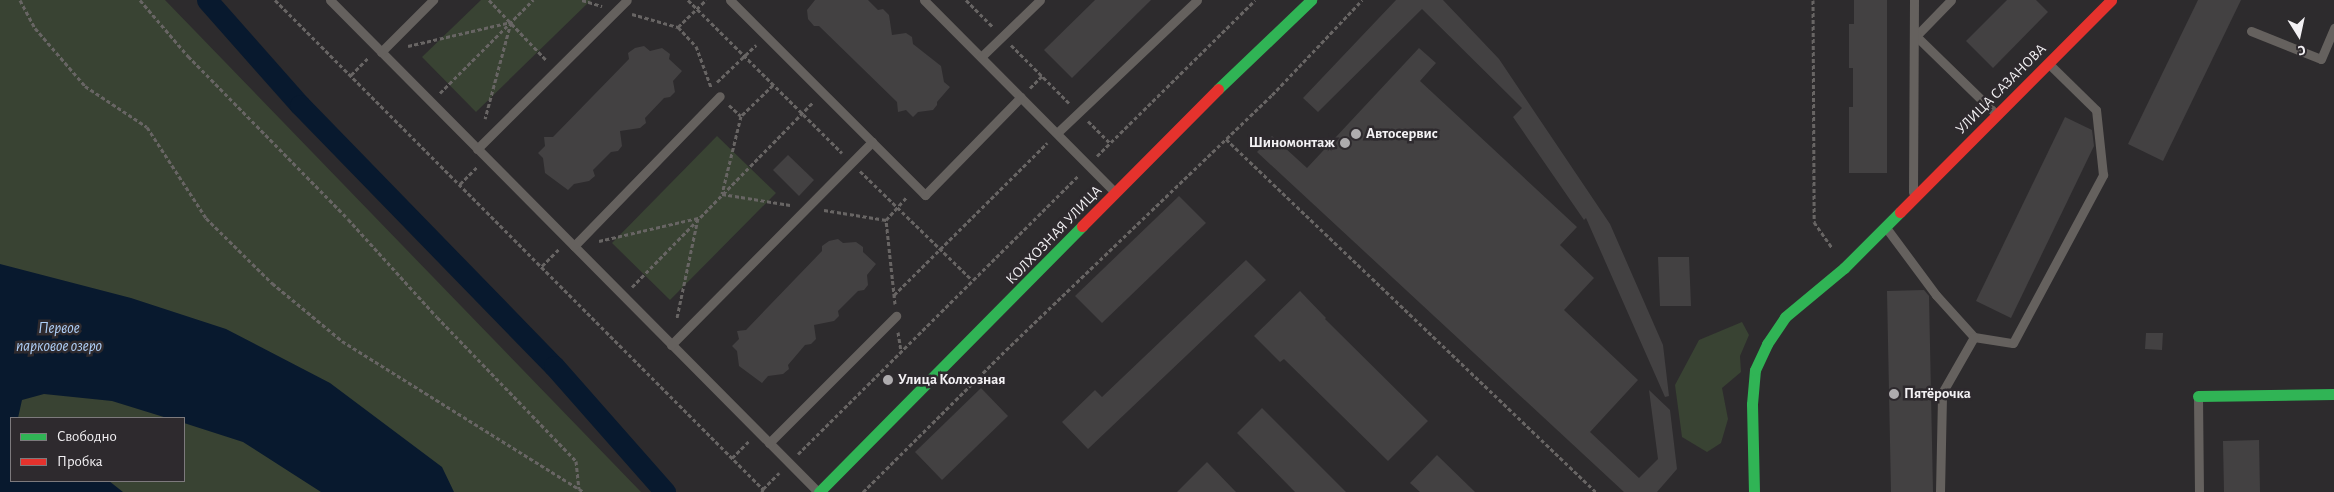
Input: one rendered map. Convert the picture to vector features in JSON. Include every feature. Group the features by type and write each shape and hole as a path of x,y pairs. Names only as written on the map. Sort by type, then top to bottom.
{"street":[{"name":"КОЛХОЗНАЯ УЛИЦА","path":"818,492 1246,61 1311,0"},
{"name":"УЛИЦА САЗАНОВА","path":"1754,492 1752,404 1755,370 1767,344 1785,317 1844,268 2111,0"},
{"path":"2198,396 2334,394"}],"lane":[{"path":"330,0 818,492"},
{"path":"379,50 433,0"},
{"path":"478,149 627,0"},
{"path":"924,0 1116,193"},
{"path":"981,57 1040,0"},
{"path":"1057,133 1197,0"},
{"path":"1913,198 1916,36 1914,0"},
{"path":"1916,36 1951,0"},
{"path":"736,2 765,36 925,195 1021,97"},
{"path":"2251,31 2321,59 2334,28"},
{"path":"1916,36 1996,114"},
{"path":"1885,226 1936,295 1974,337 2013,343 2102,175 2096,110 2048,63"},
{"path":"571,244 720,96"},
{"path":"672,344 872,142"},
{"path":"769,443 896,316"},
{"path":"1940,492 1942,393 1974,337"},
{"path":"2198,396 2199,492"}],"path":[{"path":"20,0 35,28 85,86 147,127 206,218 272,284 342,340 584,492"},
{"path":"140,0 188,56 348,219 437,317 576,461 579,489"},
{"path":"275,0 763,490 1255,0"},
{"path":"489,0 556,71"},
{"path":"431,102 533,0"},
{"path":"582,0 678,27 696,46 711,88 765,36"},
{"path":"688,0 972,280"},
{"path":"678,27 706,0"},
{"path":"966,0 1110,143"},
{"path":"863,492 1013,343 1272,96 1362,0"},
{"path":"1813,0 1814,222 1844,268"},
{"path":"351,76 379,50 511,22"},
{"path":"485,122 511,22"},
{"path":"722,194 741,116 773,84"},
{"path":"623,296 822,92"},
{"path":"894,295 939,248 1057,133"},
{"path":"1226,139 1596,492"},
{"path":"460,184 486,158"},
{"path":"901,352 886,220 916,187"},
{"path":"542,266 571,244 698,218"},
{"path":"672,344 698,218"},
{"path":"732,458 758,432"}],"green space":[{"path":"0,0 165,0 641,492 0,492"},
{"path":"481,0 591,0 476,112 422,57"},
{"path":"717,136 776,193 670,300 612,243"},
{"path":"1742,322 1749,335 1740,356 1741,372 1722,388 1728,419 1721,443 1707,452 1682,437 1675,385 1699,340"}],"water":[{"name":"Первое парковое озеро","path":"0,264 131,298 226,329 330,383 442,467 454,492 321,492 243,442 185,423 185,417 164,417 112,401 44,394 22,400 18,417 10,417 10,482 110,482 123,492 0,492"}],"building":[{"path":"815,0 868,0 878,10 883,9 889,15 892,35 906,33 912,37 913,44 941,66 944,82 950,87 937,102 933,110 918,112 913,117 906,110 898,112 897,102 819,26 814,26 808,19 807,10"},
{"path":"1095,0 1151,0 1072,78 1044,50"},
{"path":"1396,0 1443,0 1499,59 1610,224 1663,345 1669,396 1665,397 1586,218 1584,220 1513,117 1522,108 1422,9 1318,112 1303,98"},
{"path":"1854,0 1887,0 1887,173 1849,173 1849,107 1853,107 1853,68 1849,68 1849,24 1854,24"},
{"path":"2007,0 2036,0 2048,12 1993,68 1966,41"},
{"path":"2198,0 2241,0 2163,161 2128,144"},
{"path":"644,46 650,51 662,48 670,54 669,59 682,71 673,81 675,92 670,97 664,98 645,118 646,123 640,128 620,131 622,146 618,151 611,152 593,170 595,176 589,181 574,184 568,190 545,173 543,158 538,153 545,146 544,137 553,137 629,59 628,53 635,48"},
{"path":"1419,48 1436,63 1420,81 1577,227 1560,245 1594,278 1564,310 1638,380 1590,432 1639,478 1658,459 1649,390 1670,410 1677,469 1657,492 1624,492 1257,152 1272,136 1307,168"},
{"path":"2065,117 2092,130 2094,146 2011,318 1976,301"},
{"path":"788,155 814,180 799,196 773,170"},
{"path":"1179,196 1206,223 1102,323 1075,296"},
{"path":"838,239 843,243 856,242 863,247 863,252 876,264 867,275 868,285 864,290 858,291 838,311 839,316 834,321 814,325 816,339 811,344 805,345 788,365 789,369 783,374 768,376 762,383 739,366 737,351 732,346 739,339 737,331 746,330 822,251 822,246 829,241"},
{"path":"1658,257 1689,257 1691,306 1660,306"},
{"path":"1246,260 1266,280 1088,449 1062,422 1095,390 1102,397"},
{"path":"1924,290 1929,296 1933,492 1891,492 1887,291"},
{"path":"1300,291 1325,319 1428,421 1388,461 1284,359 1280,362 1254,336"},
{"path":"2146,333 2163,333 2162,350 2145,349"},
{"path":"981,388 1008,416 942,480 915,452"},
{"path":"1262,408 1346,492 1295,492 1237,433"},
{"path":"2259,440 2260,492 2224,492 2223,441"},
{"path":"1437,455 1475,492 1420,492 1410,483"},
{"path":"1207,462 1236,492 1177,492"}],"waterway":[{"path":"207,0 300,105 554,366 665,492"}],"traffic: fast":[{"path":"1218,89 1311,0"},
{"path":"1754,492 1752,404 1755,370 1767,344 1785,317 1844,268 1900,212"},
{"path":"819,492 1082,226"},
{"path":"2198,396 2334,394"}],"traffic: jam":[{"path":"1900,212 2111,0"},
{"path":"1082,226 1218,89"}],"place":[{"name":"Автосервис","path":"1356,134"},
{"name":"Шиномонтаж","path":"1345,143"},
{"name":"Улица Колхозная","path":"888,380"},
{"name":"Пятёрочка","path":"1894,394"}]}
